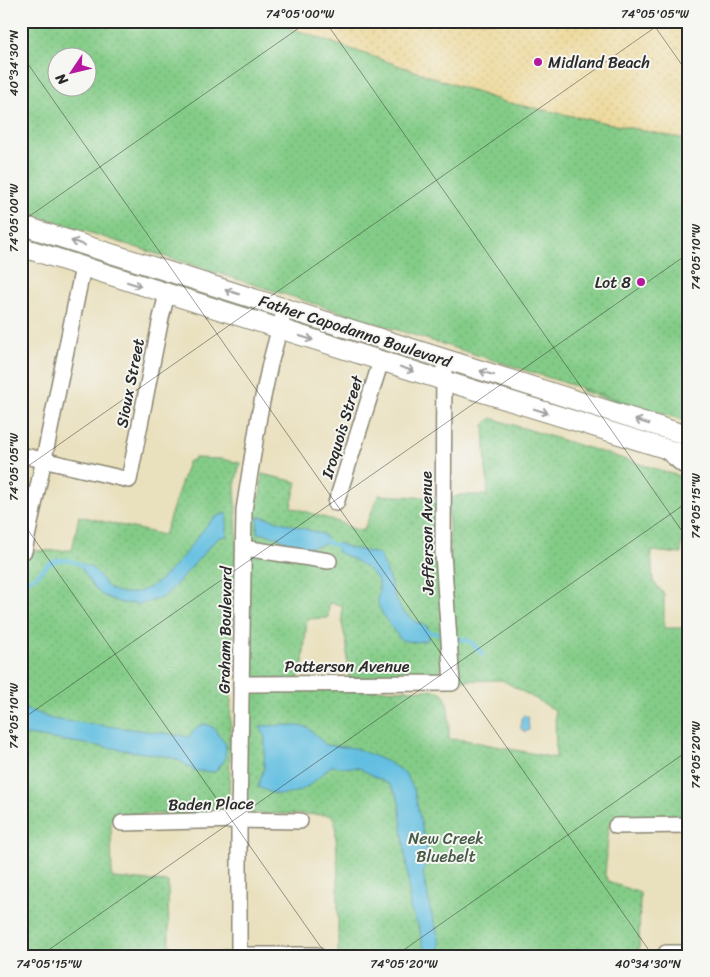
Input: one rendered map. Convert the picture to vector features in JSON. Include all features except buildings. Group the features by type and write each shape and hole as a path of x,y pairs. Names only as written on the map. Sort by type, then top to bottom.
{"main road":[{"name":"Father Capodanno Boulevard","path":"21,225 689,436"},
{"name":"Father Capodanno Boulevard","path":"21,248 279,330 689,456"}],"street":[{"path":"24,551 83,268"},
{"name":"Sioux Street","path":"44,459 129,480 167,294"},
{"name":"Graham Boulevard","path":"239,955 239,820 244,510 259,416 285,308"},
{"name":"Jefferson Avenue","path":"444,359 443,554 452,683"},
{"name":"Iroquois Street","path":"336,503 380,361"},
{"path":"445,381 463,365"},
{"name":"Father Capodanno Boulevard","path":"663,448 683,466 689,467"},
{"path":"21,455 44,459"},
{"path":"244,548 329,561"},
{"name":"Patterson Avenue","path":"241,684 452,683"},
{"name":"Baden Place","path":"122,823 239,820 300,821"},
{"path":"616,826 689,825"},
{"path":"666,953 689,953"},
{"path":"239,955 317,955"}],"green space":[{"name":"Midland Beach","path":"21,21 270,21 504,102 689,140 689,422 21,211"},
{"path":"25,235 267,310 267,313 266,315 26,240 24,238"},
{"path":"295,321 370,345 333,338 295,325"},
{"path":"581,388 632,404 633,406 581,391"},
{"name":"New Creek Bluebelt","path":"491,418 689,479 689,540 682,541 681,554 651,551 653,581 664,594 664,628 689,628 689,819 613,819 609,825 605,875 609,882 640,893 639,956 338,956 338,876 335,819 330,815 244,813 247,692 260,688 436,690 443,694 447,703 449,739 465,740 556,758 555,710 502,680 457,681 448,499 460,495 487,495 488,482 484,425"},
{"path":"195,458 222,459 240,463 235,486 237,538 231,692 229,814 123,814 111,822 112,878 168,882 169,943 177,954 229,953 231,956 21,956 21,561 35,551 72,550 79,516 164,535 188,462"},
{"path":"262,474 297,482 291,507 363,531 379,495 438,498 444,661 440,672 434,677 351,679 347,673 347,646 342,624 342,605 329,603 328,618 307,619 302,674 297,679 254,678 250,674 248,670 248,557 254,544 251,528 253,500 260,497"}],"sand":[{"name":"Midland Beach","path":"270,21 689,21 689,140 504,102"}],"water":[{"path":"227,513 227,536 220,537 211,545 162,598 141,604 121,603 102,595 92,585 79,564 89,566 115,591 128,593 141,591 153,585 175,566 212,520 217,516"},
{"path":"258,517 264,517 316,532 324,535 327,542 307,548 271,535 257,533"},
{"path":"338,543 350,548 379,554 402,611 416,622 428,627 428,640 415,642 401,640 388,623 378,603 379,584 377,579 368,569 337,552"},
{"path":"21,708 51,719 189,737 198,726 206,724 214,728 226,744 225,760 215,772 196,771 170,757 21,734"},
{"path":"524,715 528,717 529,730 525,732 521,729 521,718"},
{"path":"289,725 307,727 326,745 355,748 388,762 405,773 414,789 428,849 423,875 440,941 440,956 425,956 419,927 410,908 399,802 390,785 359,768 331,766 307,787 293,793 276,794 258,787 264,768 265,738 260,726"}],"waterway":[{"path":"323,540 341,548"},
{"path":"21,582 34,577 49,564 58,560 73,561 82,566"},
{"path":"424,631 439,634"},
{"path":"458,638 471,642 483,654"}],"place":[{"name":"Midland Beach","path":"538,62"},
{"name":"Lot 8","path":"641,282"}]}
